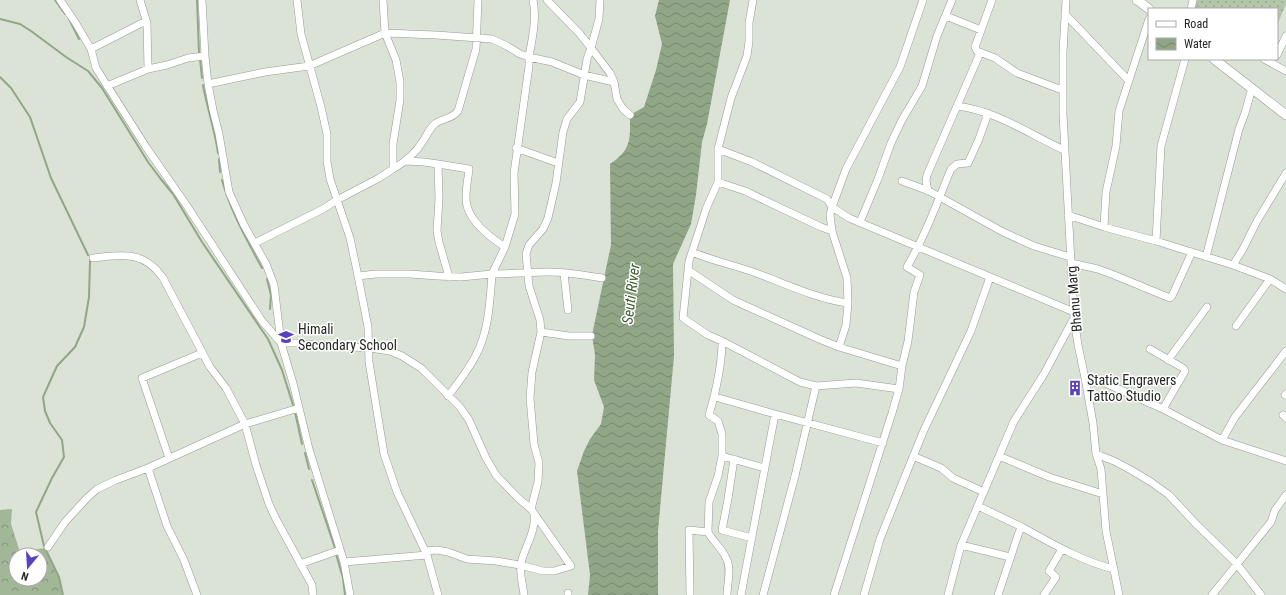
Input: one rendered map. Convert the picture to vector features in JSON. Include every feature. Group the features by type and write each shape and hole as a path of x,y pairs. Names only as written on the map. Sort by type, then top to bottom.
{"street":[{"path":"60,0 91,49 96,68 146,147 185,203 262,321 281,343 369,348 390,351 402,356 421,368 460,407 469,420 486,458 496,475 532,512 571,566 554,571 543,571 520,565 467,559 448,552 437,550 426,553 344,562"},
{"path":"140,0 147,23 148,69"},
{"path":"202,0 204,56 213,110 220,134 229,192 244,225 266,264 274,285 281,343 293,383 309,449 344,562 350,595"},
{"path":"297,0 301,34 327,134 327,161 330,179 350,238 368,326 369,362 384,454 397,492 426,553 438,595"},
{"path":"383,0 385,33 396,60 400,82 400,100 394,144 393,169"},
{"path":"255,243 323,209 406,161 423,143 432,127 437,122 454,116 458,111 472,64 478,37 478,0"},
{"path":"448,396 476,354 483,338 492,274 505,247 515,214 514,173 516,148 534,27 533,0"},
{"path":"547,0 580,34 610,73 614,82 616,99 622,109 630,116"},
{"path":"524,595 520,565 533,529 534,521 532,512 538,482 538,463 534,444 530,398 532,372 541,332 540,320 533,300 527,272 526,254 529,245 543,229 548,218 556,182 563,132 567,120 580,102 587,59 599,19 600,0"},
{"path":"753,0 749,23 747,56 731,98 718,149 718,182 706,209 689,261 682,318 708,335 722,340 800,382 816,386 856,383 899,389"},
{"path":"839,347 846,325 848,304 847,278 832,231 830,215 846,169 900,67 923,0"},
{"path":"860,222 878,179 891,142 922,86 937,36 952,0"},
{"path":"992,0 975,47 976,51 995,58 1017,74 1062,90"},
{"name":"Bhanu Marg","path":"1066,0 1062,90 1074,315 1078,345 1093,423 1096,454 1101,469 1105,520 1119,595"},
{"path":"1138,0 1148,8"},
{"path":"1065,14 1128,80"},
{"path":"946,16 981,30"},
{"path":"1104,227 1106,192 1116,146 1119,111 1148,22"},
{"path":"91,49 142,23 147,23"},
{"path":"208,84 265,72 309,66 385,33 478,37 492,39 520,54 552,62 584,75 614,82"},
{"path":"1278,53 1286,36"},
{"path":"928,191 926,181 927,175 980,53"},
{"path":"107,86 148,69 188,58 204,56"},
{"path":"1156,241 1161,146 1185,60"},
{"path":"1215,60 1286,115"},
{"path":"1274,62 1286,71"},
{"path":"1206,257 1238,129 1245,113 1252,88"},
{"path":"957,106 988,113 1064,150"},
{"path":"834,595 899,389 902,366 908,341 914,292 920,275 907,267 919,246 951,169 957,164 968,163 979,139 988,113"},
{"path":"516,148 558,163"},
{"path":"718,149 752,162 806,188 827,199 832,208 860,222 919,246 1074,315 1044,374 1014,421 961,545 948,595"},
{"path":"406,161 469,169 467,206 471,214 487,235 505,247"},
{"path":"438,164 439,198 437,231 449,277"},
{"path":"1233,265 1244,249 1257,221 1286,173"},
{"path":"718,182 745,191 832,231"},
{"path":"902,182 928,191 1003,232 1034,246 1114,275 1170,298 1192,252"},
{"path":"1068,215 1233,265 1270,279 1286,289"},
{"path":"692,252 816,295 848,304"},
{"path":"93,258 128,255 137,256 157,269 202,353 210,367 226,388 245,424 256,465 269,504 276,520 312,585 313,595"},
{"path":"688,270 733,300 839,347 902,366"},
{"path":"358,276 376,274 410,274 449,277 515,274 527,272 564,273 602,278"},
{"path":"564,273 568,310"},
{"path":"864,595 880,539 913,456 971,331 990,277"},
{"path":"1236,326 1270,279"},
{"path":"1168,360 1207,307"},
{"path":"541,332 568,336 591,336"},
{"path":"722,340 722,357 710,416 718,421 722,434 722,456 718,476 709,502 708,532 712,541 727,558 729,564 726,595"},
{"path":"1150,349 1183,368 1185,372 1163,408"},
{"path":"1222,440 1235,416 1286,351"},
{"path":"169,458 142,378 202,353"},
{"path":"1085,378 1094,378 1163,408 1222,440 1286,461"},
{"path":"763,595 795,476 816,386"},
{"path":"715,397 883,443"},
{"path":"48,547 65,522 86,498 97,489 148,468 245,424 299,408"},
{"path":"742,595 775,414"},
{"path":"1096,454 1131,470 1169,495 1236,563 1261,595"},
{"path":"722,456 764,468"},
{"path":"913,456 941,468 953,478 984,492"},
{"path":"999,456 1049,477 1103,494"},
{"path":"734,459 722,530 752,538"},
{"path":"148,468 167,526 184,560 197,595"},
{"path":"1212,595 1236,563 1271,522 1279,503 1286,494"},
{"path":"978,506 1022,527 1062,549 1105,567 1114,569"},
{"path":"998,595 1010,557 1022,527"},
{"path":"690,595 689,530 708,532"},
{"path":"961,545 1010,557"},
{"path":"1044,595 1056,576 1049,571 1062,549"},
{"path":"300,564 340,550"}],"shaded area":[{"path":"1193,0 1286,0 1286,4 1278,23 1278,8 1191,8"}],"green space":[{"path":"12,509 11,524 18,547 8,547 8,587 48,587 48,554 59,577 63,595 0,595 0,510"}],"water":[{"name":"Seuti River","path":"659,0 730,0 707,124 702,142 691,224 673,264 674,356 658,531 658,595 588,595 590,575 577,471 590,439 601,424 604,407 594,380 595,355 592,335 611,245 610,164 617,159 626,148 630,131 630,115 644,107 656,70 662,44 655,16"}],"waterway":[{"path":"55,0 65,14"},
{"path":"197,0 199,53"},
{"path":"0,19 20,24 31,31 88,71 102,88 148,162 173,194 202,242 268,339 282,370 293,405"},
{"path":"69,19 79,39"},
{"path":"200,59 202,78"},
{"path":"0,77 11,88 30,117 51,178 88,255"},
{"path":"203,85 218,153"},
{"path":"219,159 220,172"},
{"path":"222,180 234,214 262,268"},
{"path":"63,595 59,577 44,546 36,512 64,457 62,440 50,423 45,411 43,397 57,366 75,347 84,327 89,297 90,261"},
{"path":"267,279 271,295 270,309"},
{"path":"295,412 302,444"},
{"path":"305,453 309,469"},
{"path":"312,480 335,548"},
{"path":"336,554 343,578 345,595"}],"place":[{"name":"Himali Secondary School","path":"286,337"},
{"name":"Static Engravers Tattoo Studio","path":"1075,388"}]}
